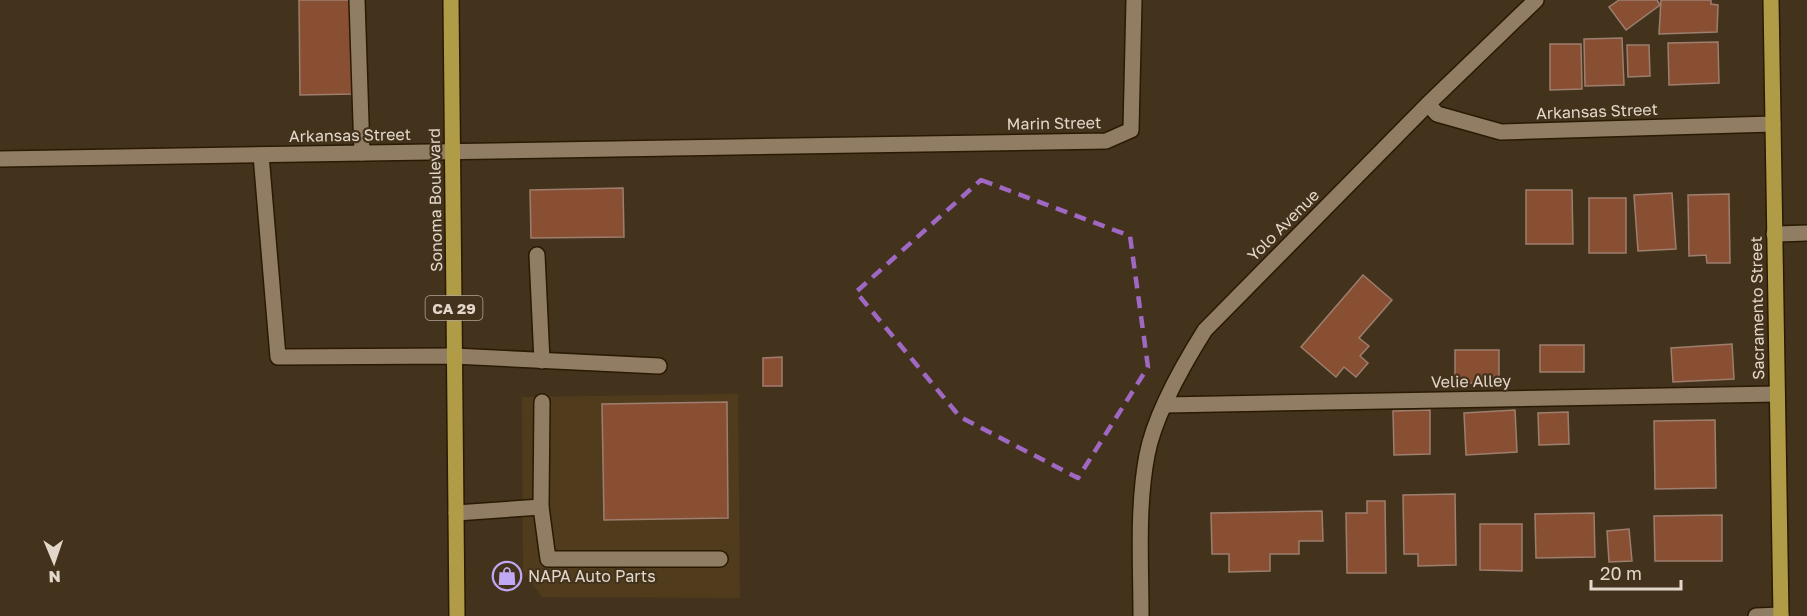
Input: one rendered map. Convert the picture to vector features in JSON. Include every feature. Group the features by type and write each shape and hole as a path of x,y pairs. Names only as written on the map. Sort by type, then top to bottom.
{"main road":[{"name":"Sonoma Boulevard","path":"451,0 457,616"},
{"name":"Sacramento Street","path":"1771,0 1781,616"}],"street":[{"path":"357,0 362,153"},
{"name":"Marin Street","path":"845,144 1106,141 1131,130 1134,0"},
{"name":"Yolo Avenue","path":"1141,616 1140,524 1148,452 1177,374 1205,330 1428,104 1536,0"},
{"name":"Arkansas Street","path":"1428,104 1437,114 1501,132 1773,124"},
{"name":"Arkansas Street","path":"0,159 845,144"},
{"path":"261,155 278,357 454,356 659,366"},
{"path":"1774,234 1807,233"},
{"path":"537,255 542,361"},
{"name":"Velie Alley","path":"1165,405 1777,394"},
{"path":"542,402 541,507 548,559 720,559"},
{"path":"456,513 541,507"},
{"path":"1756,616 1781,616"}],"highlighted area":[{"path":"981,180 1130,236 1148,367 1078,478 960,417 856,292"}],"shaded area":[{"path":"738,394 740,598 542,597 523,571 522,397"}],"building":[{"path":"299,0 352,0 353,94 300,95"},
{"path":"1619,0 1657,0 1660,5 1626,30 1609,7"},
{"path":"1661,0 1711,0 1711,4 1718,5 1717,32 1659,34"},
{"path":"1622,38 1624,85 1585,86 1584,39"},
{"path":"1718,42 1719,83 1669,85 1668,43"},
{"path":"1550,44 1581,44 1582,89 1550,90"},
{"path":"1627,45 1649,45 1650,76 1628,77"},
{"path":"623,188 624,237 531,238 530,190"},
{"path":"1526,190 1572,190 1573,244 1526,244"},
{"path":"1672,193 1676,249 1638,251 1634,195"},
{"path":"1729,194 1730,263 1707,263 1706,255 1689,256 1688,195"},
{"path":"1589,198 1626,198 1626,253 1589,253"},
{"path":"1363,275 1392,300 1359,338 1369,346 1360,356 1368,363 1356,377 1344,367 1336,377 1301,347"},
{"path":"1732,344 1734,379 1673,382 1671,348"},
{"path":"1540,345 1584,345 1584,372 1540,372"},
{"path":"1455,350 1499,350 1499,383 1455,383"},
{"path":"782,357 782,386 763,386 763,358"},
{"path":"727,402 728,518 604,520 602,404"},
{"path":"1430,410 1430,454 1394,455 1393,411"},
{"path":"1515,410 1517,452 1466,455 1464,413"},
{"path":"1568,412 1569,444 1539,445 1538,413"},
{"path":"1715,420 1716,488 1655,489 1654,421"},
{"path":"1455,494 1456,565 1418,566 1418,554 1404,554 1403,495"},
{"path":"1367,501 1385,501 1386,573 1347,573 1346,513 1367,513"},
{"path":"1322,511 1323,541 1299,541 1299,554 1270,554 1270,571 1229,572 1229,554 1212,554 1211,513"},
{"path":"1594,513 1595,557 1536,558 1535,514"},
{"path":"1722,515 1722,561 1655,561 1654,516"},
{"path":"1480,524 1522,524 1522,571 1480,570"},
{"path":"1629,529 1632,561 1609,562 1607,531"}],"place":[{"name":"NAPA Auto Parts","path":"507,576"}]}
